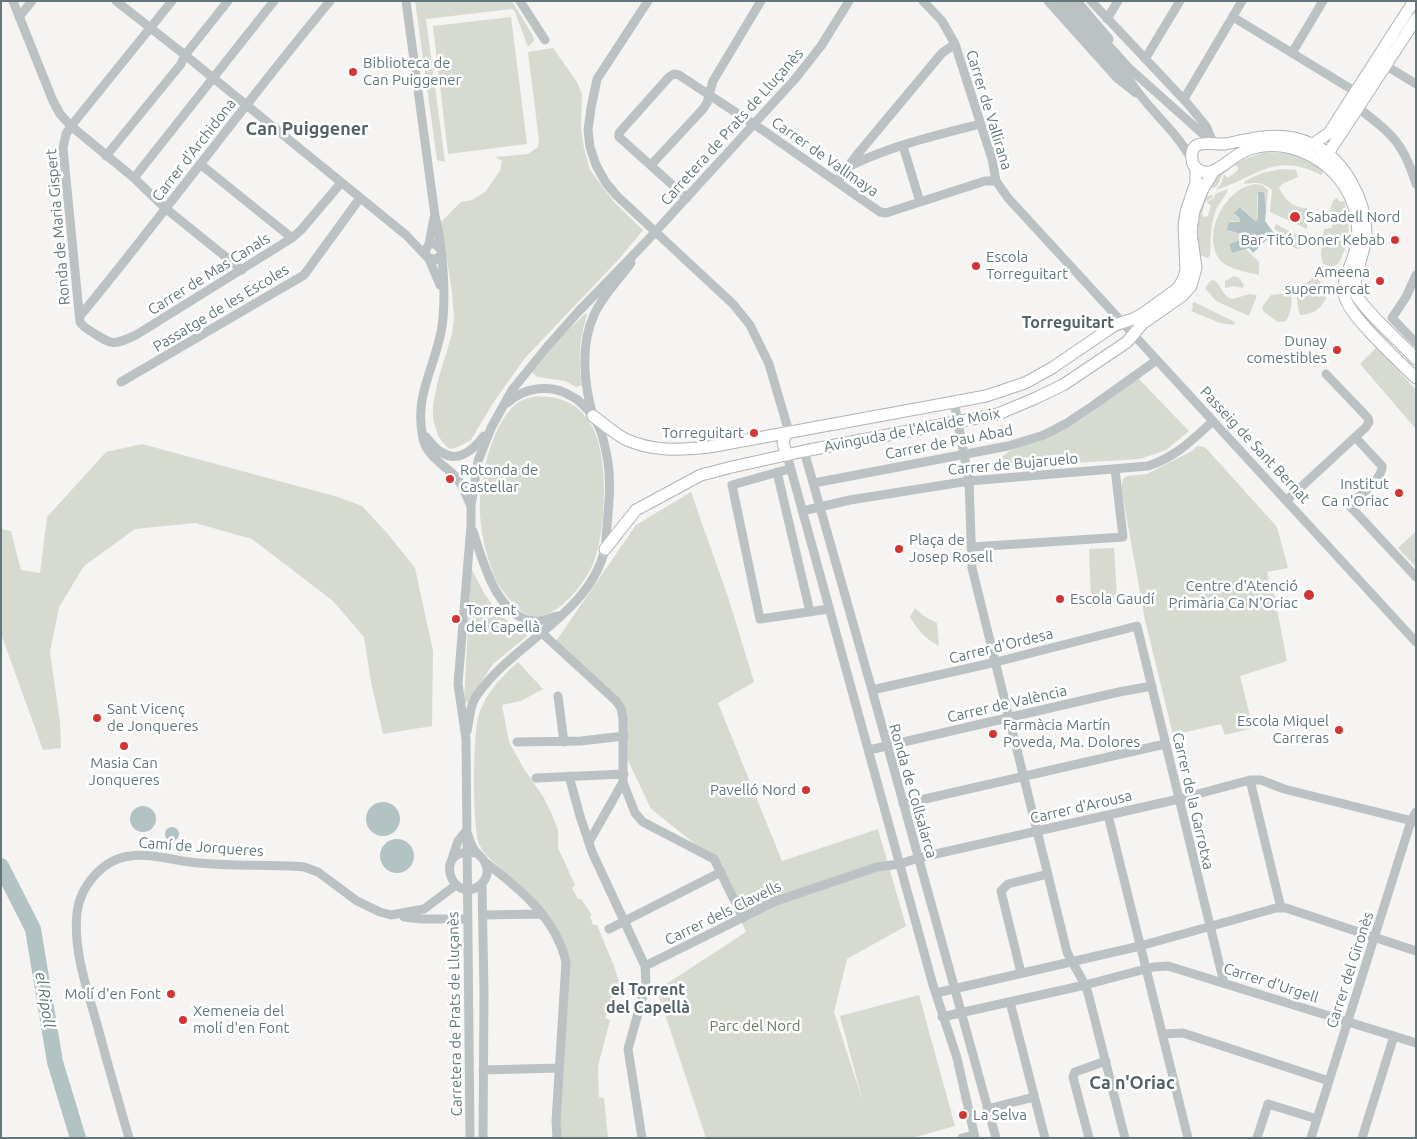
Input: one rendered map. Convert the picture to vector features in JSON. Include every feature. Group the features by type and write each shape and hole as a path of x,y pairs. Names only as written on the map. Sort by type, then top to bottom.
{"main road":[{"path":"1327,154 1358,108 1414,1"},
{"path":"1312,150 1329,133 1356,92 1416,19"},
{"path":"1213,143 1220,151 1220,158 1215,170 1203,172 1194,164 1192,154 1197,146 1202,143 1213,143 1226,144 1270,136 1300,140 1333,172 1346,188 1357,218 1357,243 1354,258 1346,277 1345,298 1359,320 1416,378"},
{"name":"Avinguda de l'Alcalde Moix","path":"787,455 998,414 1050,392 1113,352 1133,336 1142,324 1182,296 1191,286 1196,268 1192,245 1192,221 1198,199 1215,170 1238,154 1253,149 1278,146 1312,150"},
{"path":"1312,150 1327,154 1353,185 1362,204 1366,227 1364,250 1356,280 1355,293 1362,304 1416,359"},
{"name":"Avinguda de l'Alcalde Moix","path":"593,416 624,438 643,446 662,450 709,447 986,396 1025,383 1052,368 1121,322 1141,315 1177,288 1184,275 1186,260 1184,225 1186,212 1196,182 1194,164"},
{"path":"605,549 614,535 636,510 650,502 701,476 787,455 783,443 790,432 800,437 804,451"}],"street":[{"path":"13,1 60,114 71,126 134,178 165,208 242,270"},
{"path":"19,17 32,1"},
{"path":"116,1 406,235 428,258 435,260 441,252"},
{"path":"71,126 172,1"},
{"path":"106,156 181,64 185,55 228,1"},
{"path":"134,178 274,1"},
{"path":"406,1 434,216 440,234 443,294 441,332 422,392 420,407 423,432 428,451 455,476 461,484 471,506"},
{"path":"520,1 545,40"},
{"path":"648,1 598,79 588,130 590,147 596,165 606,183 621,200 733,304 750,325 769,364 790,432"},
{"path":"687,198 651,166 703,109 713,81 761,1"},
{"name":"Carretera de Prats de Lluçanès","path":"470,1138 467,889 471,852 467,830 466,739 458,684 471,506 478,461 491,428 512,390 547,346 687,198 808,64 849,1"},
{"name":"Carrer de Vallirana","path":"923,1 942,20 955,44 992,159 996,181 1016,208 1133,336"},
{"path":"1048,1 1112,73 1140,97 1180,140 1194,164"},
{"path":"1060,1 1132,82 1140,97"},
{"path":"1068,1 1123,62 1213,143"},
{"path":"1077,1 1142,75 1151,88"},
{"path":"1091,1 1184,99 1206,126 1213,143"},
{"path":"1107,19 1118,1"},
{"path":"1145,59 1180,1"},
{"path":"1184,99 1242,1"},
{"path":"1292,54 1323,1"},
{"name":"Carrer d'Archidona","path":"80,316 126,260 324,3"},
{"path":"1233,17 1356,92"},
{"path":"838,181 942,53 955,44"},
{"path":"1381,63 1416,84"},
{"name":"Carrer de Vallmaya","path":"651,166 619,137 619,134 669,77 674,74 679,75 754,124 880,212 886,213 985,181 996,181"},
{"path":"1358,108 1391,134 1401,146 1416,184"},
{"path":"848,167 862,160 903,146 980,124"},
{"name":"Ronda de Maria Gispert","path":"71,126 66,134 63,148 80,316"},
{"path":"903,146 920,202"},
{"path":"200,164 292,238"},
{"name":"Carrer de Mas Canals","path":"80,316 82,326 104,341 112,343 136,335 292,238 341,183"},
{"name":"Passatge de les Escoles","path":"121,382 304,275 360,198"},
{"path":"434,216 425,251 433,266 443,294"},
{"path":"406,235 428,245 436,244 441,252"},
{"name":"Carretera de Prats de Lluçanès","path":"466,739 474,700 498,670 542,633 580,596 596,572 605,549 609,502 609,473 603,441 593,416 585,355 590,324 600,303 646,242"},
{"path":"1416,275 1406,297 1392,318 1416,343"},
{"name":"Passeig de Sant Bernat","path":"1133,336 1214,421 1416,642"},
{"name":"Carrer de Pau Abad","path":"814,483 1008,446 1044,435 1067,423 1094,405 1156,360"},
{"path":"1287,500 1356,437 1369,422 1368,418 1326,374"},
{"name":"Carretera de Prats de Lluçanès","path":"503,406 521,392 531,389 547,389 573,396 593,416"},
{"path":"954,402 969,481 972,568 1067,952 1085,985 1125,1138"},
{"name":"Carrer de Bujaruelo","path":"802,511 850,500 969,481 1148,466 1164,461 1179,452 1214,421"},
{"path":"423,432 434,448 440,453 453,457 471,451 491,428"},
{"path":"1356,437 1382,466 1382,471 1376,480 1349,506 1416,577"},
{"name":"Ronda de Collsalarca","path":"804,451 996,1138"},
{"name":"Ronda de Collsalarca","path":"787,455 789,469 843,656 942,1017 957,1058 975,1136"},
{"path":"789,469 732,485 760,619 829,609"},
{"path":"972,547 1123,537 1115,469"},
{"path":"777,472 810,612"},
{"name":"Carretera de Prats de Lluçanès","path":"471,525 486,574 494,589 510,608 520,616 530,620 540,621 561,615"},
{"name":"Carrer d'Ordesa","path":"872,690 996,662 1137,626"},
{"name":"Carrer de la Garrotxa","path":"1137,626 1224,983"},
{"path":"542,633 616,701 621,708 624,719 623,778 635,813 639,818 714,859 742,918"},
{"path":"843,656 860,651"},
{"name":"Carrer de València","path":"869,750 1152,686"},
{"path":"558,696 564,742"},
{"path":"516,742 564,742 624,736"},
{"path":"904,804 1165,744"},
{"path":"536,778 569,776 623,778"},
{"path":"569,776 589,842 645,966 646,985 628,1049 642,1138"},
{"path":"589,842 623,778"},
{"path":"1281,908 1250,780 1261,780 1284,789 1414,822"},
{"name":"Carrer d'Arousa","path":"900,864 918,858 1179,799 1250,780"},
{"name":"Carrer del Gironès","path":"1311,1138 1416,812"},
{"path":"1108,815 1188,1138"},
{"path":"438,900 445,886 458,841 467,830"},
{"path":"471,852 455,856 450,864 450,875 456,885 467,889 475,888 482,884"},
{"name":"Carretera de Prats de Lluçanès","path":"471,852 481,856 486,862 487,874 482,884 483,1138"},
{"name":"Camí de Jorqueres","path":"129,1138 83,977 77,912 82,893 96,874 119,858 138,855 190,862 304,867 318,872 357,901 391,916 422,919 467,919"},
{"path":"486,862 529,898 556,933 562,946 566,962 559,1068 557,1138"},
{"name":"Carrer dels Clavells","path":"645,966 776,900 877,867 900,864"},
{"path":"609,929 625,923 721,872"},
{"path":"1022,973 1001,891 1008,884 1048,874"},
{"path":"391,916 424,909 456,885"},
{"path":"936,993 1140,946 1264,910 1281,908 1286,908 1416,951"},
{"name":"Carretera de Prats de Lluçanès","path":"483,915 542,914"},
{"name":"Carrer d'Urgell","path":"942,1017 1085,985 1146,969 1168,966 1416,1043"},
{"path":"1010,1002 1045,1138"},
{"path":"1162,1034 1183,1033 1329,1081"},
{"path":"1362,1138 1394,1036"},
{"path":"1089,1138 1073,1077 1075,1072 1106,1061"},
{"path":"483,1070 559,1068"},
{"path":"987,1109 1034,1097"},
{"path":"1258,1138 1268,1104 1317,1119"},
{"path":"962,1138 975,1136"}],"green space":[{"path":"415,1 512,1 533,36 534,41 528,47 515,12 512,9 426,19 445,162 437,160"},
{"path":"511,17 527,144 448,154 433,26"},
{"path":"553,48 577,82 582,94 581,127 590,170 614,202 643,230 620,258 525,358 493,403 471,440 450,449 438,436 433,419 433,405 438,380 452,334 454,318 452,292 441,222 461,202 472,200 485,192 500,171 502,161 496,157 528,154 538,147 539,140 528,52"},
{"path":"1267,152 1294,154 1325,170 1321,175 1305,168 1291,165 1278,166 1255,173 1216,190 1221,184 1224,174 1228,178 1238,170 1238,167 1235,165 1223,174 1217,186 1211,187 1219,174 1234,164"},
{"path":"1281,169 1296,170 1298,177 1282,184 1279,188 1290,202 1298,207 1307,208 1307,229 1270,212 1272,190 1269,187 1259,183 1244,184 1245,181 1262,173"},
{"path":"1255,184 1262,185 1268,190 1266,210 1257,194 1258,220 1255,221 1241,207 1235,215 1240,219 1240,222 1230,221 1229,231 1241,234 1242,239 1229,244 1232,253 1246,249 1259,262 1259,275 1238,270 1223,263 1215,249 1213,238 1219,214 1226,203 1244,187"},
{"path":"1228,189 1214,216 1210,255 1208,258 1200,255 1197,241 1197,226 1203,197 1213,195 1213,197 1205,202 1202,214 1204,217 1208,216 1211,205 1207,202 1214,198 1215,194"},
{"path":"1337,198 1340,202 1344,201 1348,222 1348,236 1340,260 1332,267 1323,264 1321,254 1324,229 1332,228 1331,207"},
{"path":"1276,224 1302,238 1303,246 1299,249 1294,248 1274,228"},
{"path":"1234,276 1239,278 1244,285 1243,288 1234,286 1225,288 1225,281"},
{"path":"1314,277 1323,286 1326,298 1316,310 1301,315 1299,313 1296,292"},
{"path":"1214,280 1229,298 1232,299 1250,294 1257,295 1249,316 1216,301 1205,288 1210,281"},
{"path":"1287,293 1292,299 1290,313 1286,321 1278,322 1264,312 1262,307 1271,295"},
{"path":"1194,302 1235,322 1234,325 1220,323 1191,311"},
{"path":"586,313 580,350 582,385 576,387 565,381 537,377 532,372 567,331"},
{"path":"1377,347 1416,390 1416,429 1360,364"},
{"path":"1138,378 1189,431 1166,450 1140,459 1003,467 1000,465 999,460 1005,454 1072,425"},
{"path":"532,397 562,400 575,406 586,417 594,430 600,448 604,489 604,511 598,549 589,573 566,602 546,615 535,616 525,614 520,610 506,595 497,581 490,566 484,544 480,514 481,487 484,472 499,426 515,405"},
{"path":"142,444 338,497 362,506 388,534 415,568 433,651 432,726 383,734 371,682 364,637 333,601 252,539 195,523 135,529 84,566 59,607 50,652 60,722 61,748 43,750 1,634 1,529 11,531 21,570 40,573 47,517 106,452"},
{"path":"1197,446 1205,447 1277,527 1288,568 1267,572 1273,588 1287,661 1240,676 1253,728 1225,735 1221,724 1173,735 1145,620 1122,492 1123,479 1127,476 1147,474 1192,451"},
{"name":"Parc del Nord","path":"691,492 729,600 754,682 718,703 782,861 878,829 906,926 847,959 834,1012 863,1102 840,1016 919,995 955,1126 912,1138 706,1138 657,990 746,932 714,859 651,809 624,752 619,705 554,644 636,525"},
{"path":"1416,531 1416,567 1398,548"},
{"path":"1114,548 1117,598 1091,600 1089,549"},
{"path":"471,568 493,606 507,621 523,631 527,636 493,664 467,703 464,701"},
{"path":"915,608 924,616 937,623 939,646 922,634 910,617"},
{"path":"518,662 543,689 521,701 502,705 509,742 524,769 544,798 552,815 558,830 558,848 575,885 572,888 578,899 581,899 592,915 590,916 593,925 597,925 619,982 615,988 615,1006 610,1006 605,1018 610,1020 598,1066 599,1097 604,1098 608,1138 557,1138 562,946 511,880 485,853 477,837 474,783 478,718 484,702 494,687"}],"shaded area":[{"path":"1258,192 1264,192 1265,221 1274,233 1253,253 1249,248 1232,253 1229,244 1242,239 1241,234 1227,230 1229,222 1240,222 1240,219 1234,213 1240,207 1255,221 1258,220"},
{"path":"383,802 395,807 400,819 395,831 383,836 371,831 366,819 371,807"},
{"path":"143,806 152,810 156,819 152,828 143,832 134,828 130,819 134,810"},
{"path":"169,827 175,827 179,834 175,841 169,841 165,837 165,831"},
{"path":"397,839 409,844 414,856 409,868 397,873 385,868 380,856 385,844"}],"waterway":[{"name":"el Ripoll","path":"1,866 33,929 55,1062 78,1138"}],"place":[{"name":"Biblioteca de Can Puiggener","path":"353,72"},
{"name":"Sabadell Nord","path":"1295,217"},
{"name":"Bar Titó Doner Kebab","path":"1395,240"},
{"name":"Escola Torreguitart","path":"976,266"},
{"name":"Ameena supermercat","path":"1380,281"},
{"name":"Dunay comestibles","path":"1337,350"},
{"name":"Torreguitart","path":"754,433"},
{"name":"Rotonda de Castellar","path":"450,479"},
{"name":"Institut Ca n'Oriac","path":"1399,493"},
{"name":"Plaça de Josep Rosell","path":"899,549"},
{"name":"Centre d'Atenció Primària Ca N'Oriac","path":"1309,595"},
{"name":"Escola Gaudí","path":"1060,599"},
{"name":"Torrent del Capellà","path":"456,619"},
{"name":"Sant Vicenç de Jonqueres","path":"97,718"},
{"name":"Escola Miquel Carreras","path":"1339,730"},
{"name":"Farmàcia Martín Poveda, Ma. Dolores","path":"993,734"},
{"name":"Masia Can Jonqueres","path":"124,746"},
{"name":"Pavelló Nord","path":"806,790"},
{"name":"Molí d'en Font","path":"171,994"},
{"name":"Xemeneia del molí d'en Font","path":"183,1020"},
{"name":"La Selva","path":"963,1115"}],"district":[{"name":"Can Puiggener","path":"307,129"},
{"name":"Torreguitart","path":"1068,323"},
{"name":"el Torrent del Capellà","path":"648,999"},
{"name":"Ca n'Oriac","path":"1132,1083"}]}
